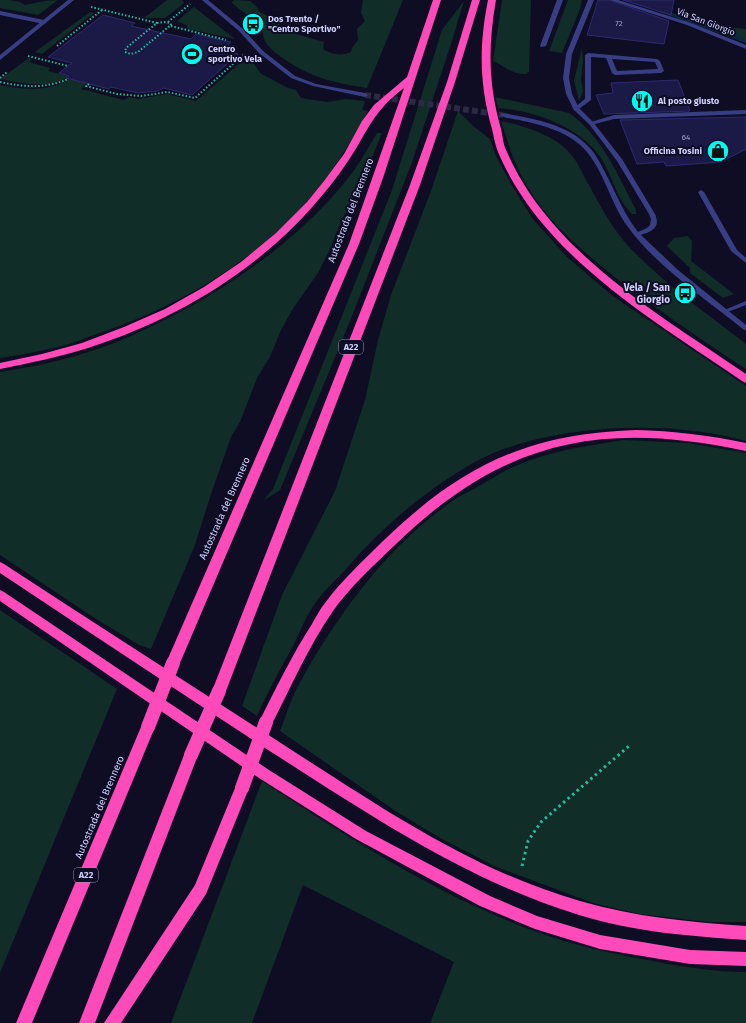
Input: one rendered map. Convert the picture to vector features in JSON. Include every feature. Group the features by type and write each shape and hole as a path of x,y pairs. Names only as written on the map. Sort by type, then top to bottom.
{"highway":[{"name":"Autostrada del Brennero","path":"24,1023 148,727 173,663 354,244 378,178 437,0"},
{"name":"A22","path":"87,1023 191,755 219,691 415,185 451,82 476,0"},
{"path":"492,0 485,64 489,98 502,151 513,174 537,213 570,248 621,291 746,379"},
{"path":"0,366 28,361 108,338 174,309 237,268 269,244 309,205 334,175 377,107 412,77"},
{"path":"112,1023 201,889 242,788 266,722 307,641 330,604 399,533 429,507 461,484 491,467 526,451 561,442 599,436 636,434 685,436 746,447"},
{"path":"0,567 144,662 432,846 534,893 608,916 677,929 746,933"},
{"path":"0,595 264,774 361,835 485,901 535,922 600,942 690,957 746,959"}],"street":[{"path":"0,58 71,0"},
{"path":"205,0 241,30 261,52 293,77 315,85 365,95"},
{"path":"542,46 560,0"},
{"path":"591,0 574,41 568,64 566,78 569,94 576,109 591,123 620,160 656,221 650,230 637,234"},
{"name":"Via San Giorgio","path":"613,0 688,24 746,47"},
{"path":"0,13 44,22"},
{"path":"0,20 7,14"},
{"path":"576,109 588,100 588,55 657,61 662,71 615,73 608,57"},
{"path":"591,123 614,117 746,112"},
{"path":"503,115 523,118 546,125 576,139 586,148 600,169 621,210 637,234 678,274 746,328"},
{"path":"701,192 734,251 746,261"},
{"path":"725,311 746,303"}],"path":[{"path":"91,7 157,24 168,22 192,2"},
{"path":"57,46 102,10"},
{"path":"168,22 171,26 229,41"},
{"path":"129,54 125,52 126,48 157,24"},
{"path":"125,56 138,52 171,26"},
{"path":"89,84 86,86 117,94 141,96 167,92 195,98 242,56 242,53"},
{"path":"23,60 29,55 68,66"},
{"path":"0,78 12,69"},
{"path":"0,82 18,86 31,86 52,85 68,79"},
{"path":"534,893 522,868 523,854 529,838 538,824 554,809 628,746"}],"green space":[{"path":"0,0 16,1 25,5 58,0 38,15 0,8"},
{"path":"167,0 182,0 184,3 165,18 144,18"},
{"path":"234,0 250,1 260,12 273,19 289,32 324,42 323,49 333,54 341,54 351,52 358,40 357,29 365,21 361,13 363,0 403,0 367,88 343,84 322,78 301,70 291,64 267,45 263,37 262,27 233,4 232,2"},
{"path":"502,0 531,0 529,72 526,74 513,72 493,61"},
{"path":"568,0 582,0 580,9 562,53 549,51"},
{"path":"464,1 411,165 350,321 280,490 264,500 273,489 392,190 442,30"},
{"path":"194,7 235,39 188,29 186,25 177,21"},
{"path":"90,12 94,13 42,54 35,52"},
{"path":"724,27 746,29 746,43 718,32"},
{"path":"582,48 583,61 581,79 583,91 579,101 574,80"},
{"path":"249,55 260,73 288,88 296,90 301,98 327,102 346,99 365,101 362,110 368,111 330,173 307,201 283,227 256,250 227,271 166,306 72,343 0,358 0,85 36,89 53,86 70,79 86,83 81,89 124,100 129,97 138,99 167,94 196,101"},
{"path":"29,58 32,59 29,62 50,68 48,71 69,76 53,83 44,84 26,84 0,79"},
{"path":"495,97 569,113 581,122 600,145 616,170 636,210 636,214 632,214 627,209 616,190 604,163 584,140 572,131 543,117 498,108"},
{"path":"458,111 472,125 490,139 496,156 532,218 567,257 614,297 746,386 746,441 715,434 681,430 645,428 608,429 572,432 536,439 504,449 475,462 440,484 406,509 361,552 321,595 306,619 257,716 242,706 282,595 335,491 365,400 378,340 391,295 431,191"},
{"path":"501,121 540,133 559,143 567,150 576,162 611,224 631,249 672,287 746,344 746,369 641,297 590,257 559,227 544,211 521,175 512,155"},
{"path":"377,133 382,133 369,165 337,231 331,247 318,273 294,307 281,330 270,357 258,376 240,422 231,437 195,545 151,649 139,645 93,617 0,555 0,372 29,367 86,353 114,343 179,313 211,295 272,252 301,229 349,177"},
{"path":"688,236 692,241 691,261 734,294 723,298 690,273 690,268 667,246 674,238"},
{"path":"624,440 688,443 746,453 746,922 708,922 639,914 593,903 494,866 442,839 397,812 280,731 298,686 329,633 347,607 387,558 432,516 457,498 521,464 564,450"},
{"path":"0,610 117,689 0,973"},
{"path":"262,781 333,827 405,870 480,909 519,925 570,943 617,954 699,969 746,972 746,1023 430,1023 454,962 303,885 252,1023 171,1023"}],"building":[{"path":"598,0 609,0 669,21 664,44 587,35"},
{"path":"623,0 674,0 671,15"},
{"name":"Centro sportivo Vela","path":"103,15 135,23 131,26 191,39 196,34 231,42 222,50 238,54 192,95 164,88 157,91 138,93 111,87 109,89 66,78 69,76 59,73 72,63 48,57"},
{"name":"Al posto giusto","path":"678,80 690,111 604,114 596,95 613,93 611,83"},
{"path":"746,117 746,149 721,162 666,166 664,162 637,164 620,120"}],"waterway":[{"path":"662,11 746,41"}],"tunnel":[{"path":"365,95 503,115"}],"place":[{"name":"Dos Trento / \"Centro Sportivo\"","path":"253,24"},
{"name":"Centro sportivo Vela","path":"192,54"},
{"name":"Al posto giusto","path":"642,101"},
{"name":"Officina Tosini","path":"718,151"},
{"name":"Vela / San Giorgio","path":"685,293"}]}
